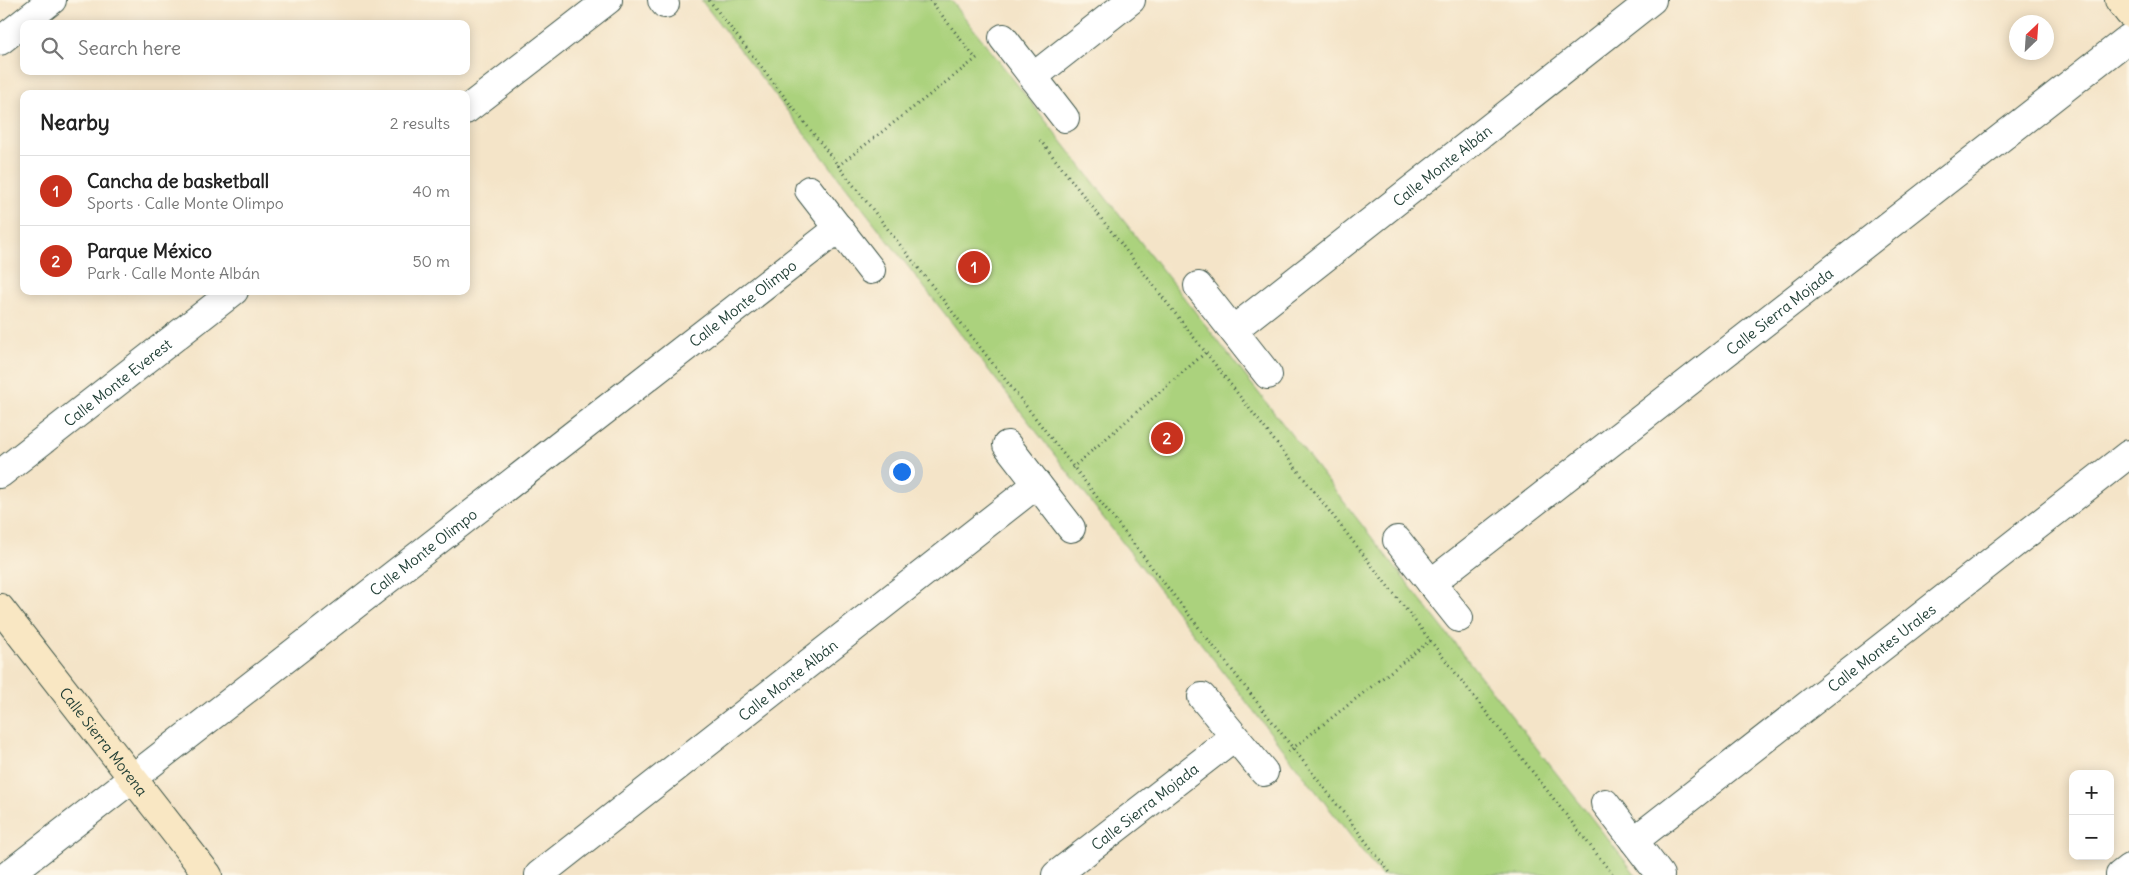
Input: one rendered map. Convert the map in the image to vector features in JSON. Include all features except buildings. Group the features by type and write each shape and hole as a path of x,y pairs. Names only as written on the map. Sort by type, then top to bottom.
{"street":[{"path":"27,20 52,0"},
{"path":"470,107 608,0"},
{"path":"1033,77 1131,0"},
{"name":"Calle Monte Albán","path":"1232,330 1652,0"},
{"path":"2119,0 2129,13"},
{"path":"0,41 20,25"},
{"path":"1004,38 1065,118"},
{"name":"Calle Sierra Mojada","path":"1431,583 2129,38"},
{"path":"808,190 871,270"},
{"name":"Calle Monte Olimpo","path":"8,875 839,228"},
{"path":"1198,286 1268,375"},
{"name":"Calle Monte Everest","path":"0,474 229,295"},
{"path":"1007,445 1071,528"},
{"name":"Calle Montes Urales","path":"1634,841 2129,454"},
{"name":"Calle Monte Albán","path":"539,875 1040,488"},
{"path":"1397,540 1459,618"},
{"name":"Calle Sierra Morena","path":"0,608 208,875"},
{"path":"1202,697 1264,772"},
{"name":"Calle Sierra Mojada","path":"1056,875 1234,737"},
{"path":"1605,803 1660,875"},
{"path":"2120,875 2129,868"}],"path":[{"path":"709,0 1392,875"},
{"path":"930,0 982,67"},
{"path":"808,190 1004,38"},
{"path":"1037,136 1613,875"},
{"path":"1040,488 1072,467 1232,330"},
{"path":"1264,772 1459,618"}],"green space":[{"path":"701,0 951,0 1636,875 1381,875"}],"place":[{"name":"Cancha de basketball","path":"974,267"},
{"name":"Parque México","path":"1167,438"}]}
